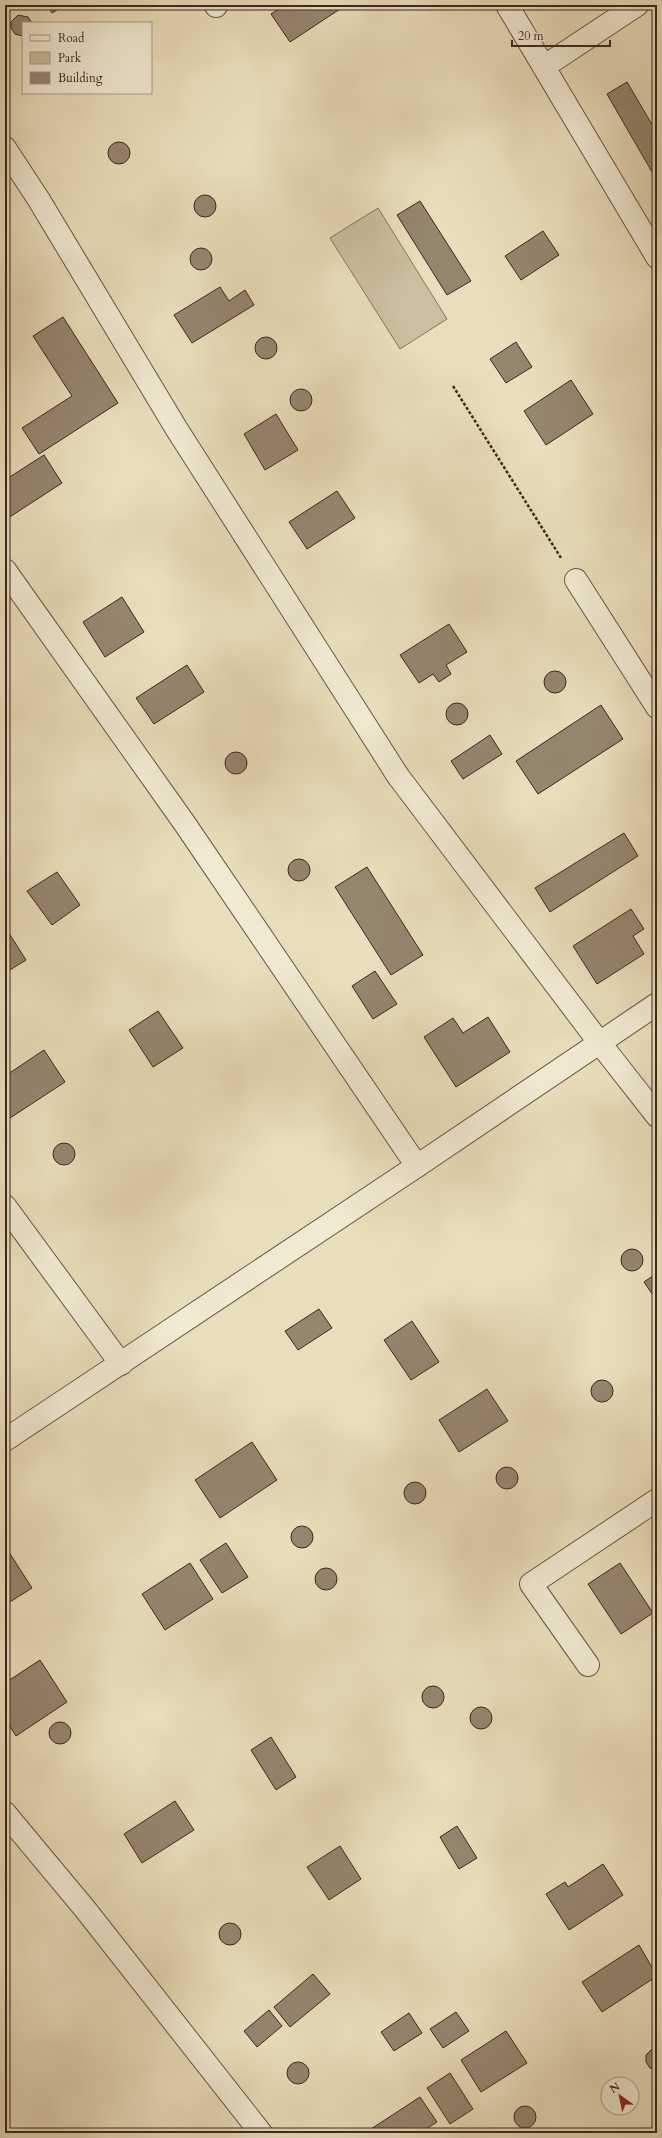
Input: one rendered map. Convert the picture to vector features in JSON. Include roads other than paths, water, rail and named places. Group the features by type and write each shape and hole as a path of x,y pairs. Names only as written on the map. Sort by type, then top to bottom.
{"street":[{"path":"507,5 545,66 657,257"},
{"path":"545,66 637,5"},
{"path":"5,148 39,200 176,428 398,776 599,1042 657,1116"},
{"path":"5,570 185,824 417,1166"},
{"path":"576,580 657,707"},
{"path":"5,1440 121,1364 657,1004"},
{"path":"5,1206 121,1364"},
{"path":"588,1665 531,1584 657,1500"},
{"path":"5,1813 85,1910 261,2133"}]}
